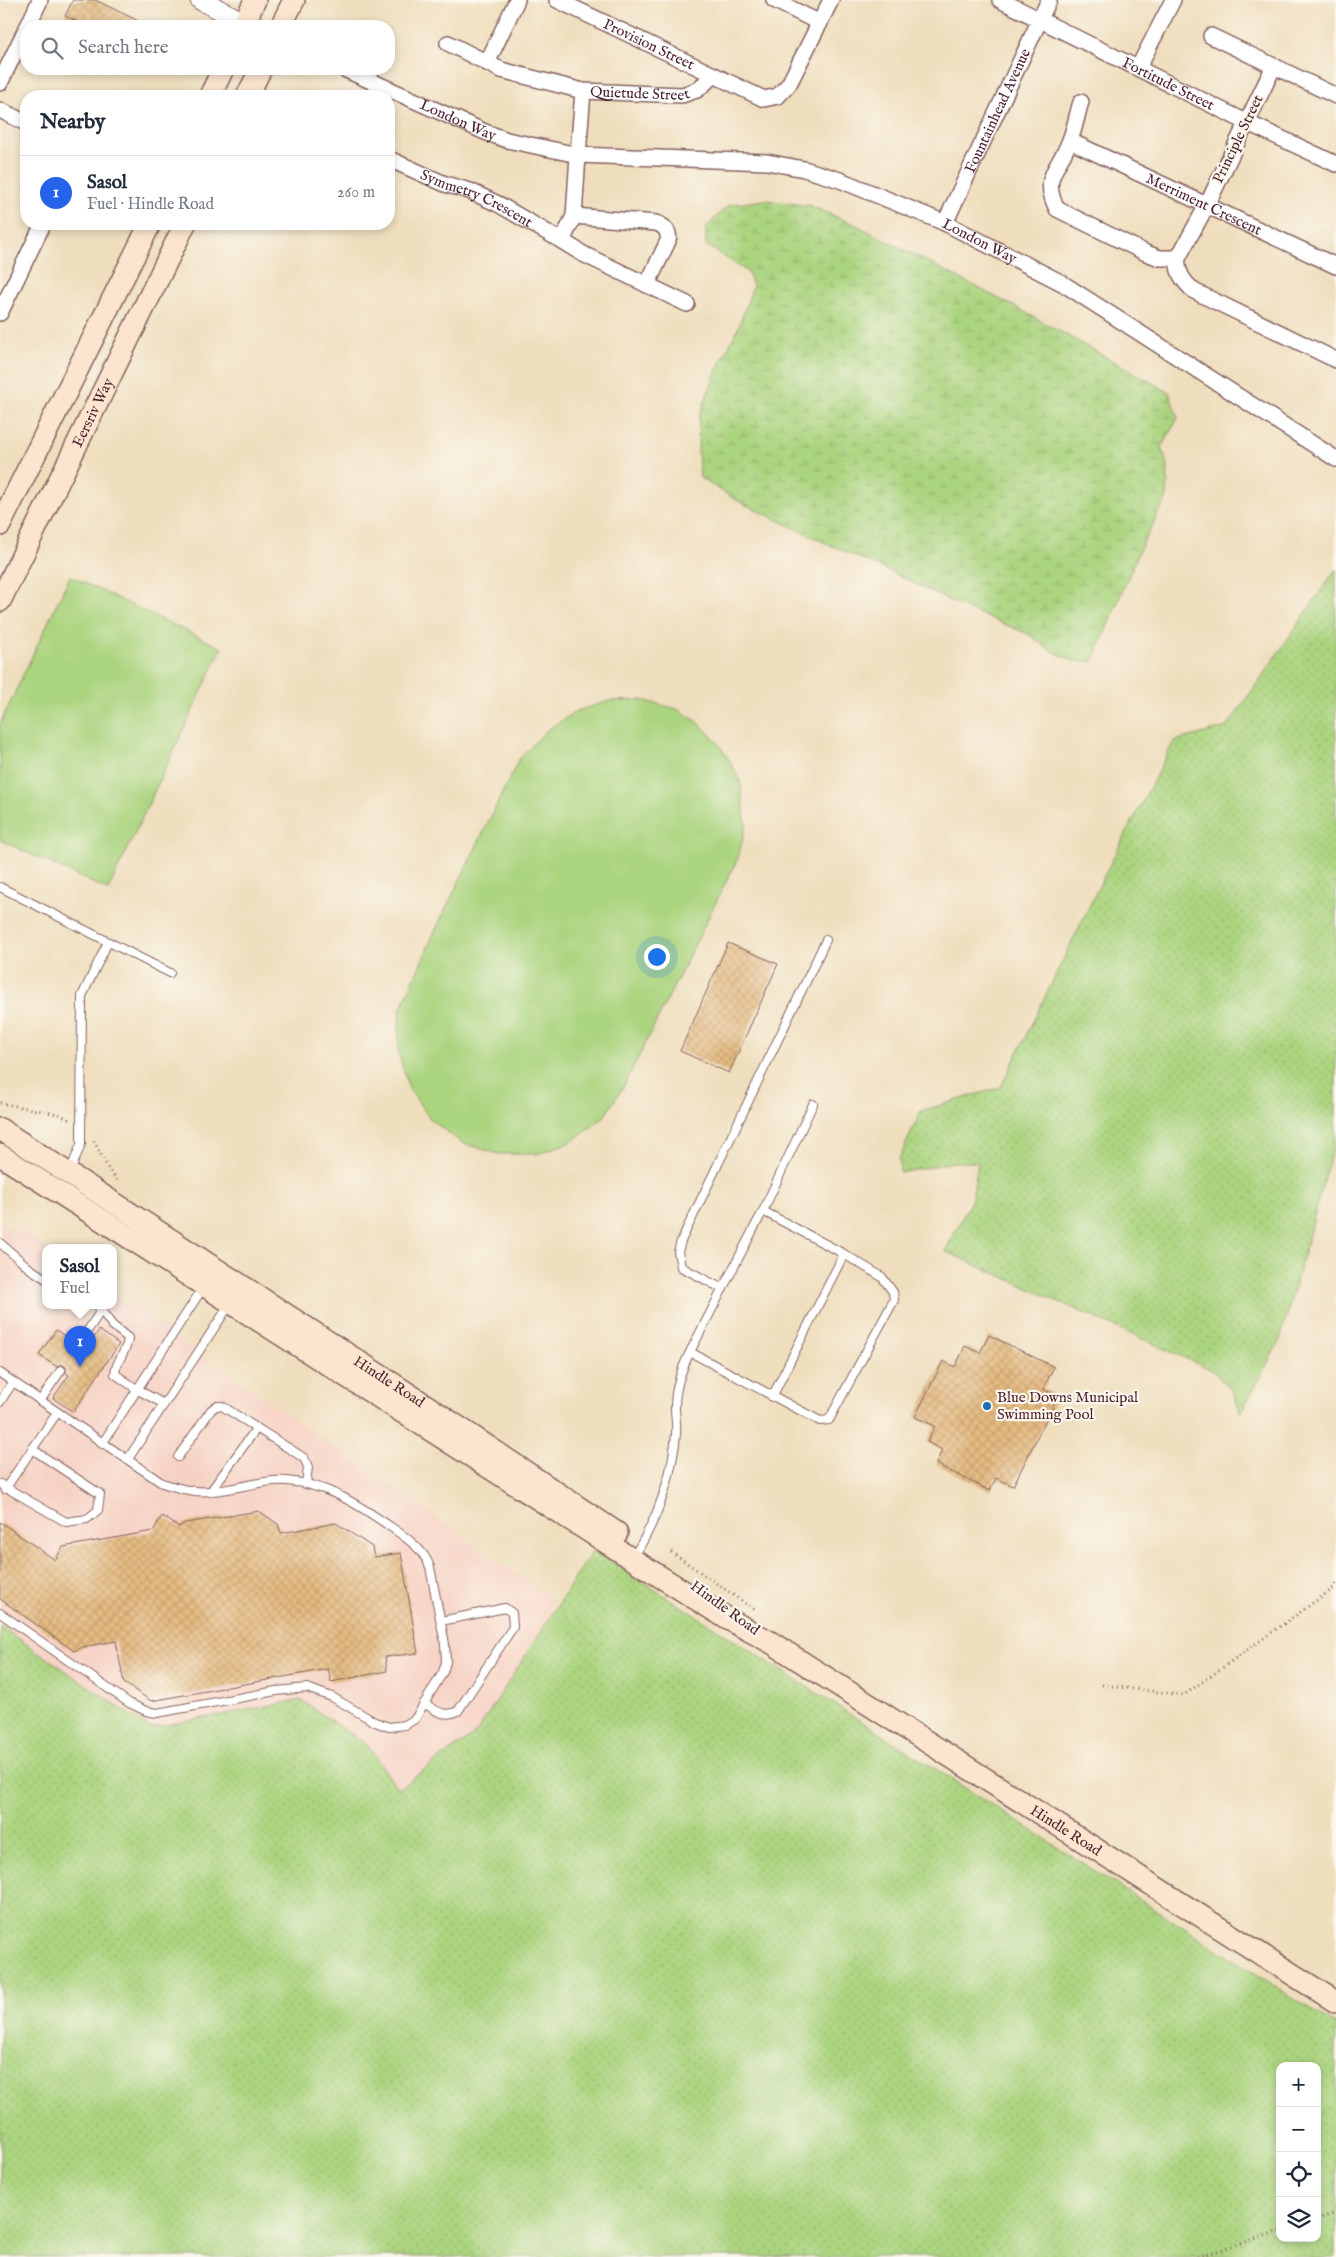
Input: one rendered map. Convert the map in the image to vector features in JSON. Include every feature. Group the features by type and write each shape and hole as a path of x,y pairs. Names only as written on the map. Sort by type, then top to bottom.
{"main road":[{"path":"248,20 255,0"},
{"path":"284,20 294,0"},
{"path":"213,90 220,75"},
{"path":"250,90 258,75"},
{"path":"0,525 147,230"},
{"name":"Eersriv Way","path":"0,601 182,230"},
{"name":"Hindle Road","path":"0,1129 70,1173 209,1277"},
{"name":"Hindle Road","path":"0,1155 236,1294 636,1553 728,1619 772,1643 1336,2002"}],"street":[{"path":"31,20 40,0"},
{"path":"200,0 237,20"},
{"path":"487,63 517,0"},
{"name":"Provision Street","path":"557,0 714,75"},
{"path":"774,0 820,22"},
{"path":"714,75 764,99 778,96 789,84 831,0"},
{"name":"Fortitude Street","path":"1000,0 1246,122 1336,164"},
{"name":"Fountainhead Avenue","path":"945,222 1049,0"},
{"path":"1138,68 1173,0"},
{"path":"1211,36 1336,96"},
{"path":"0,83 20,42"},
{"name":"Quietude Street","path":"448,43 511,73 583,91 682,95 697,90 714,75"},
{"name":"Principle Street","path":"1178,262 1274,66"},
{"name":"London Way","path":"357,75 391,90"},
{"path":"562,241 574,216 583,91"},
{"name":"London Way","path":"395,92 507,140 578,155 767,162 804,169 840,180 945,222 1089,298 1336,459"},
{"path":"1081,102 1070,141 1049,183 1050,195 1057,209 1146,253 1178,262 1184,280 1194,291 1336,360"},
{"path":"0,110 20,120"},
{"name":"Merriment Crescent","path":"1070,141 1336,266"},
{"name":"Symmetry Crescent","path":"395,162 445,184 470,191 498,204 583,254 687,304"},
{"path":"574,216 656,224 666,229 669,238 647,285"},
{"path":"0,313 40,230"}],"lane":[{"path":"0,886 170,973"},
{"path":"723,1289 681,1267 678,1252 681,1241 826,940"},
{"path":"70,1173 81,1144 82,996 108,942"},
{"path":"636,1553 662,1502 673,1463 676,1432 675,1395 682,1367 763,1211 813,1104"},
{"path":"690,1352 820,1421 829,1420 894,1300 893,1292 882,1277 844,1254 763,1211"},
{"path":"0,1243 29,1268 42,1276"},
{"path":"772,1397 844,1254"},
{"path":"102,1444 209,1277"},
{"path":"128,1460 236,1294"},
{"path":"78,1345 99,1309"},
{"path":"101,1309 112,1325 128,1338 128,1343 116,1367 115,1374 138,1390 164,1404"},
{"path":"40,1401 61,1370"},
{"path":"0,1373 162,1483 187,1490 210,1492 265,1482 286,1481 306,1484 330,1491 353,1501 401,1534 426,1557 430,1567 441,1621 446,1662 443,1672 415,1719 405,1725 389,1727 374,1722 332,1697 307,1688 276,1691 157,1712 146,1711 130,1703 0,1613"},
{"path":"0,1402 13,1382"},
{"path":"178,1457 204,1418 216,1406 222,1406 306,1460 308,1467 306,1484"},
{"path":"32,1449 100,1494 98,1510 87,1519 66,1522 2,1486 32,1449 57,1412"},
{"path":"210,1492 256,1429"},
{"path":"424,1703 444,1714 449,1715 458,1711 513,1627 514,1622 512,1613 505,1608 441,1621"}],"path":[{"path":"1102,1686 1184,1695 1334,1588 1336,1583"},
{"path":"1321,2218 1336,2213"},
{"path":"1198,2257 1276,2232"}],"shaded area":[{"path":"0,1221 15,1231 17,1228 42,1245 42,1309 117,1309 117,1296 549,1596 552,1615 476,1733 398,1789 367,1745 301,1700 150,1728 0,1626"}],"green space":[{"path":"766,200 811,206 856,225 1021,310 1169,392 1178,418 1162,446 1168,470 1167,497 1140,549 1093,661 1074,661 1052,651 1028,634 958,605 900,576 828,544 738,501 700,478 698,452 699,417 716,372 739,326 753,286 748,272 706,245 706,228 728,205"},
{"path":"1336,569 1336,1136 1280,1340 1241,1413 1233,1392 1212,1370 945,1251 972,1199 978,1162 954,1162 900,1173 899,1159 921,1111 1001,1087 1105,874 1174,741 1227,727"},
{"path":"70,576 222,648 108,890 0,840 0,724"},
{"path":"642,700 677,709 697,721 717,742 728,758 740,781 746,825 738,858 624,1086 603,1118 573,1141 537,1154 499,1154 462,1143 431,1120 409,1089 398,1051 400,1011 435,931 519,759 547,730 577,711 609,701"},
{"path":"593,1550 1336,2025 1336,2257 0,2257 0,1626 150,1728 301,1700 367,1745 398,1789 476,1733"}],"building":[{"path":"73,0 95,0 137,20 74,20 65,16"},
{"path":"728,943 778,964 729,1073 680,1051"},
{"path":"56,1330 73,1342 73,1347 77,1351 83,1348 86,1351 99,1330 119,1344 73,1412 53,1398 69,1375 66,1373 66,1367 61,1364 57,1367 39,1355"},
{"name":"Blue Downs Municipal Swimming Pool","path":"989,1335 1054,1367 1043,1389 1058,1396 1013,1486 996,1478 990,1491 936,1464 942,1450 927,1442 935,1426 915,1417 943,1361 955,1367 965,1346 980,1353"},
{"path":"259,1511 278,1524 281,1533 336,1523 372,1547 374,1557 401,1553 418,1653 385,1657 387,1671 331,1682 328,1669 151,1701 124,1683 116,1641 83,1647 74,1651 0,1599 0,1522 55,1560 63,1547 153,1531 162,1516 179,1527 185,1523"}],"place":[{"name":"Sasol","path":"80,1367"},
{"name":"Blue Downs Municipal Swimming Pool","path":"987,1406"}]}
